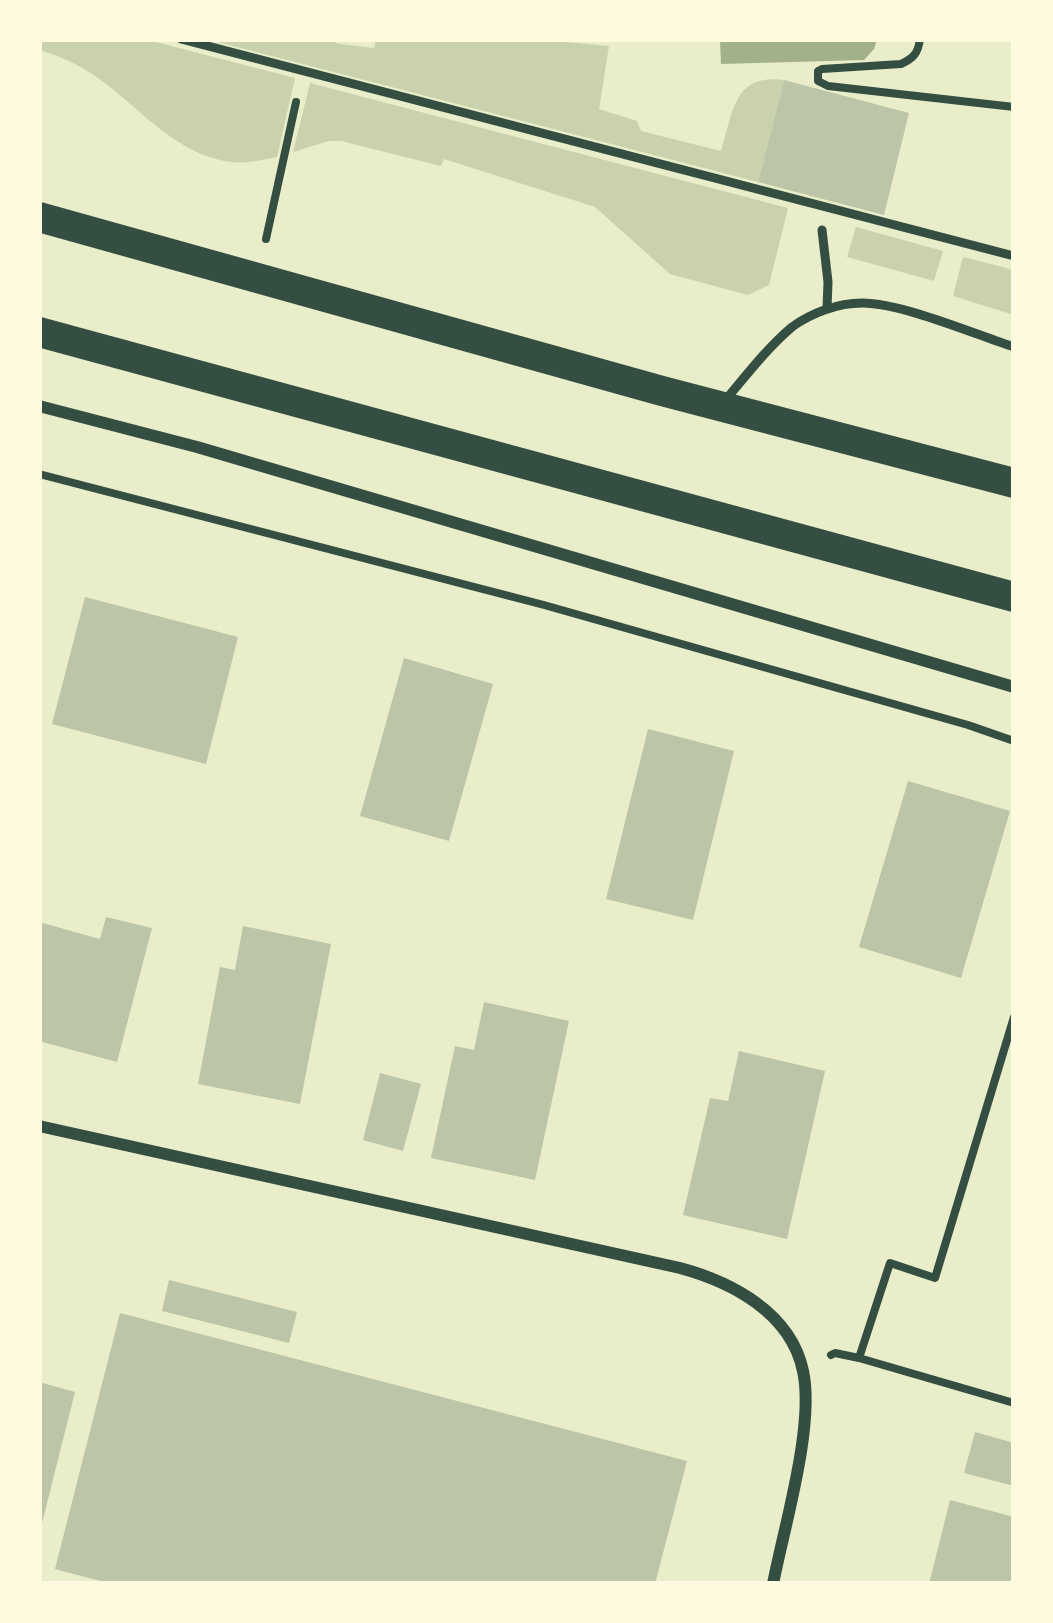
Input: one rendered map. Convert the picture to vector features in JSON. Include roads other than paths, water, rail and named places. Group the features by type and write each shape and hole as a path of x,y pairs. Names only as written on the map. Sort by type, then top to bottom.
{"main road":[{"path":"39,217 1014,483"},
{"path":"39,332 1014,597"}],"street":[{"path":"39,406 197,447 1014,687"},
{"path":"39,1126 712,1276 742,1291 767,1311 803,1366 805,1420 773,1584"}],"lane":[{"path":"181,39 1014,256"},
{"path":"823,230 827,308"},
{"path":"720,406 783,335 827,308 862,303 895,308 1014,347"}]}
